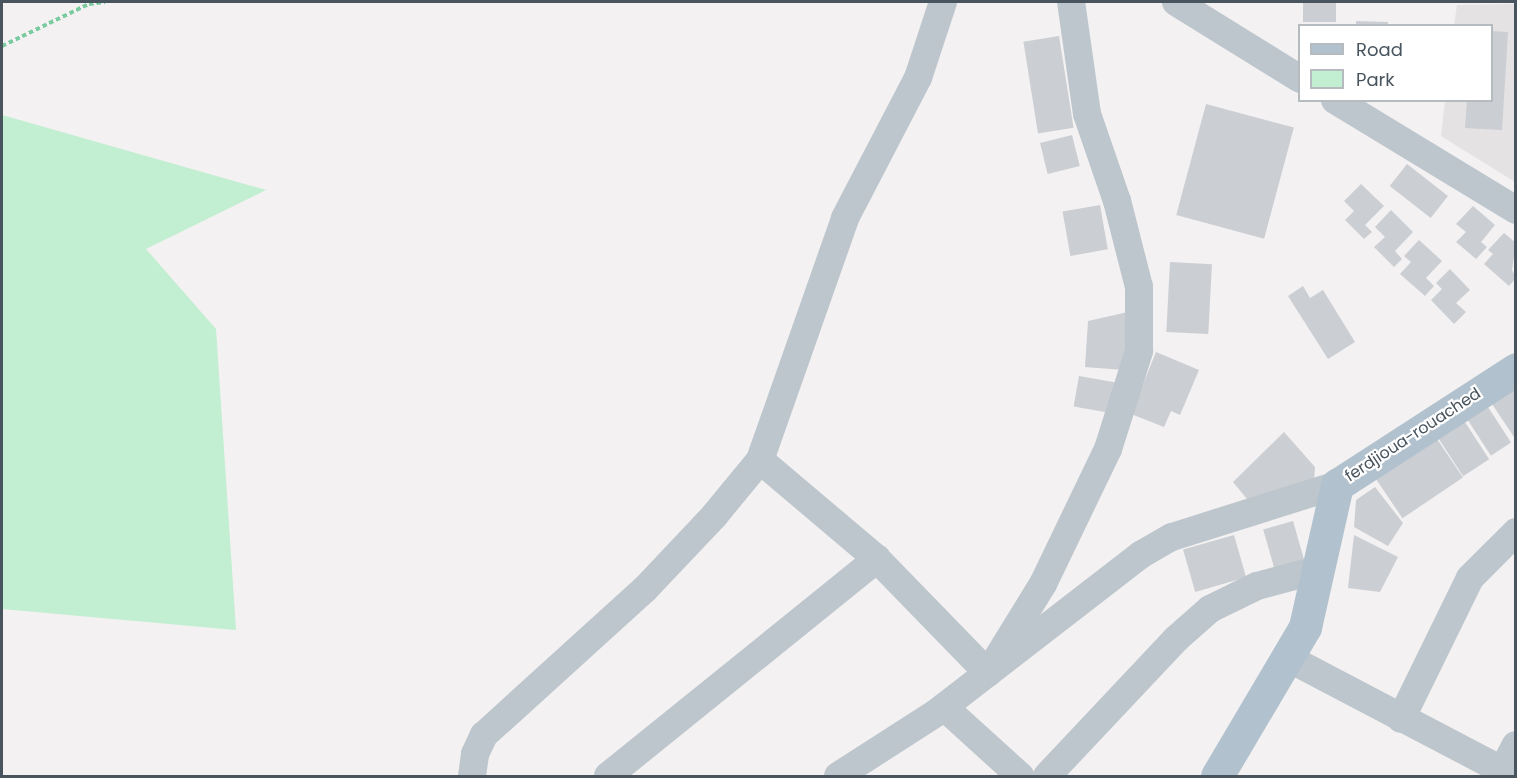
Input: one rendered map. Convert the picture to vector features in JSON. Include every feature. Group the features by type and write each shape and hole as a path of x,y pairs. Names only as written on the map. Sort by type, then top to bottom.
{"main road":[{"name":"ferdjioua-rouached","path":"1217,777 1290,659 1305,627 1337,485 1515,369"}],"street":[{"path":"472,777 475,754 484,735 645,590 714,516 760,460 845,218 918,78 943,2"},
{"path":"988,673 1043,584 1108,449 1139,351 1139,287 1116,201 1088,114 1071,2"},
{"path":"1176,2 1298,78"},
{"path":"1338,102 1515,210"},
{"path":"760,460 877,559 988,673"},
{"path":"838,777 944,707 1142,554 1172,537 1337,485"},
{"path":"1401,719 1470,578 1515,532"},
{"path":"608,777 877,559"},
{"path":"1047,777 1176,639 1210,609 1257,586 1317,570"},
{"path":"1290,659 1401,719 1510,764"},
{"path":"944,707 1020,777"}],"path":[{"path":"2,46 89,4 105,2"}],"shaded area":[{"path":"1515,4 1515,182 1441,136 1445,102 1493,102 1493,24 1454,24 1457,5"}],"green space":[{"path":"2,115 266,190 146,249 216,329 236,630 2,609"}],"building":[{"path":"1303,2 1336,2 1336,22 1303,22"},
{"path":"1356,21 1388,22 1388,24 1356,24"},
{"path":"1493,31 1508,32 1502,130 1465,128 1467,102 1493,102"},
{"path":"1059,36 1074,128 1038,133 1023,42"},
{"path":"1206,104 1294,128 1264,239 1176,215"},
{"path":"1072,135 1080,166 1048,174 1040,143"},
{"path":"1407,164 1448,196 1431,218 1390,186"},
{"path":"1361,184 1384,206 1365,225 1372,232 1364,239 1345,220 1354,211 1344,201"},
{"path":"1100,205 1108,249 1070,256 1063,212"},
{"path":"1473,206 1495,225 1481,242 1487,247 1476,259 1456,242 1466,232 1456,224"},
{"path":"1391,210 1413,232 1395,251 1402,259 1394,267 1374,247 1385,237 1375,227"},
{"path":"1504,233 1516,243 1512,270 1516,278 1509,286 1484,264 1493,254 1488,250"},
{"path":"1419,240 1442,261 1426,278 1434,286 1425,296 1400,274 1411,262 1404,256"},
{"path":"1170,262 1212,264 1208,334 1166,332"},
{"path":"1450,269 1470,290 1456,303 1466,312 1454,324 1431,300 1442,289 1436,283"},
{"path":"1303,286 1310,298 1323,290 1355,342 1328,359 1288,296"},
{"path":"1128,312 1124,370 1085,367 1088,321"},
{"path":"1156,352 1199,370 1180,415 1171,411 1164,427 1131,414"},
{"path":"1079,376 1117,383 1112,413 1074,407"},
{"path":"1516,385 1516,440 1490,401"},
{"path":"1486,404 1511,443 1491,456 1466,417"},
{"path":"1463,419 1489,459 1463,476 1437,436"},
{"path":"1284,432 1315,467 1314,481 1252,505 1233,482"},
{"path":"1435,436 1463,477 1402,518 1374,477"},
{"path":"1375,487 1403,523 1388,546 1354,527 1356,500"},
{"path":"1293,521 1304,559 1274,568 1263,530"},
{"path":"1234,535 1246,577 1195,592 1183,550"},
{"path":"1354,535 1398,557 1380,592 1348,588"}]}
